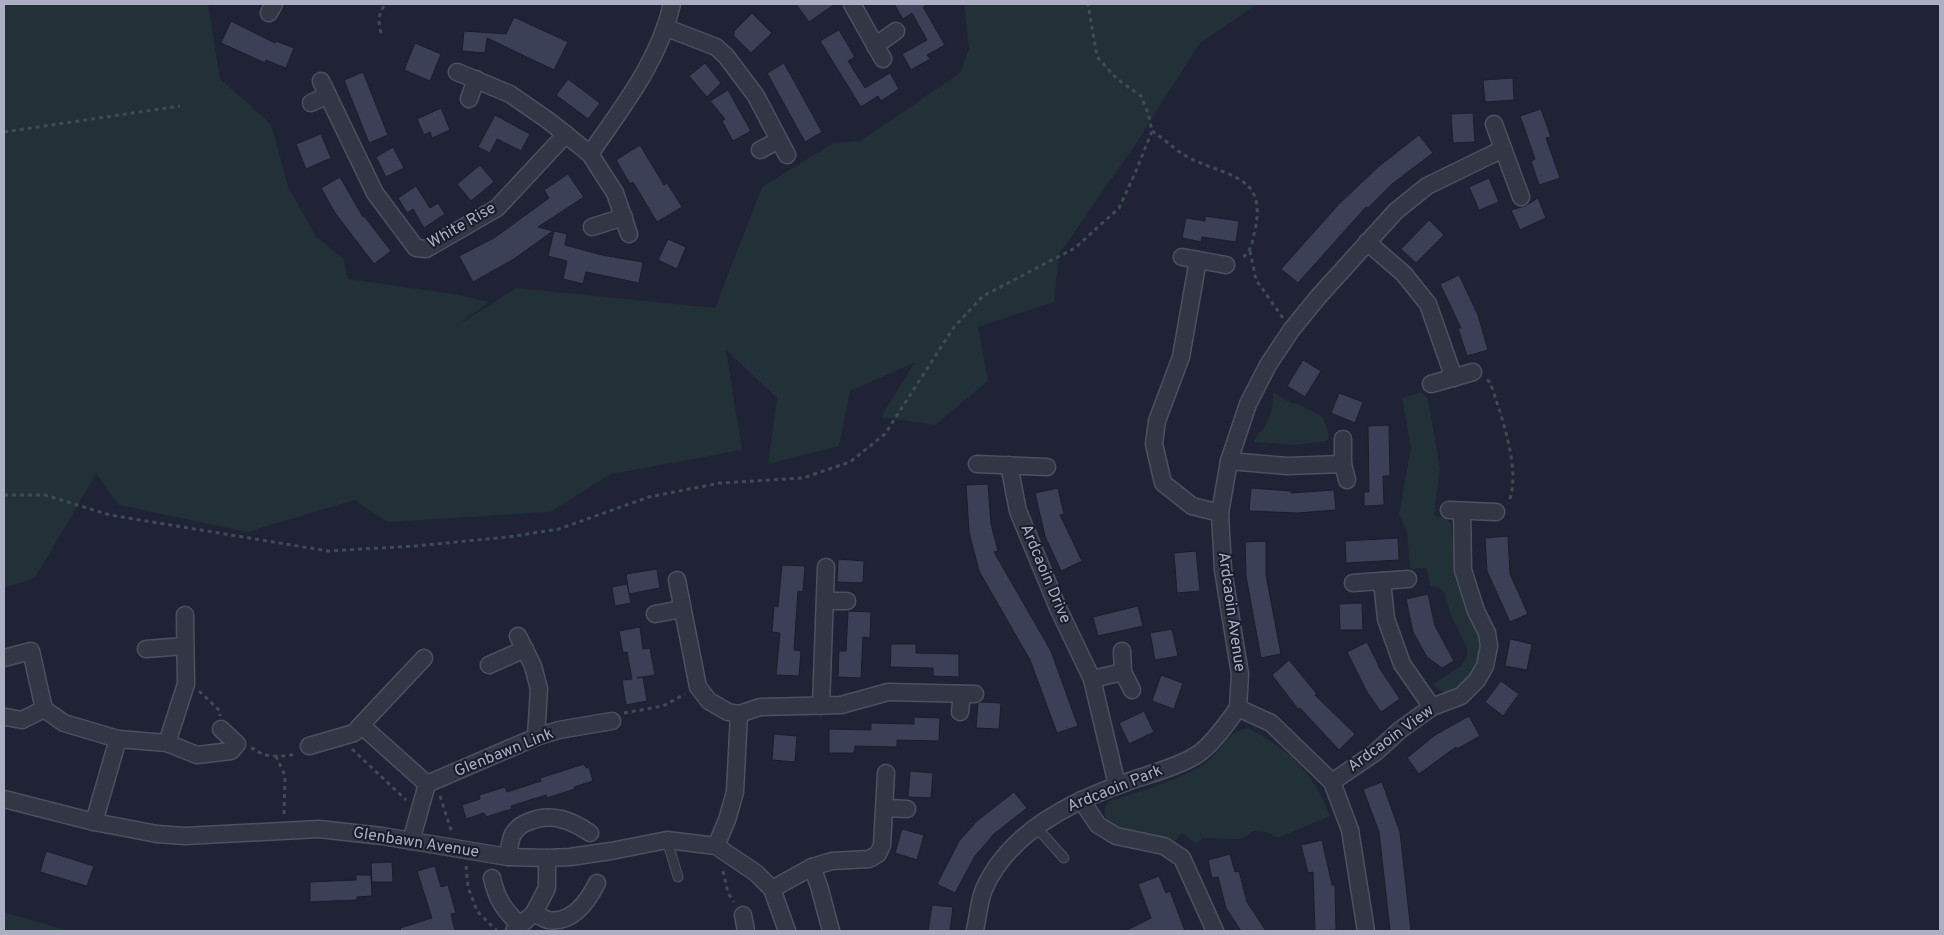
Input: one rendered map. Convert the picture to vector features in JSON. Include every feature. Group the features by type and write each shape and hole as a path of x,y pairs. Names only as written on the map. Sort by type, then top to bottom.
{"street":[{"path":"590,154 643,76 667,28 672,4"},
{"path":"852,4 879,52 896,31"},
{"path":"667,28 716,47 726,56 756,96 787,155"},
{"path":"457,72 510,94 550,121 590,154 615,193 629,234"},
{"path":"469,99 476,80"},
{"name":"White Rise","path":"311,103 325,88 375,193 416,248 426,249 497,208 566,134"},
{"path":"1494,124 1521,197"},
{"path":"760,150 778,140"},
{"name":"Ardcaoin Avenue","path":"1238,708 1240,674 1222,570 1220,513 1228,461 1248,404 1268,365 1292,329 1318,296 1396,211 1427,186 1503,149"},
{"path":"592,228 624,217"},
{"path":"1367,242 1404,274 1428,304 1454,378"},
{"path":"1220,513 1192,506 1162,483 1154,444 1157,421 1181,357 1190,259 1226,265"},
{"path":"1431,384 1473,372"},
{"path":"1343,439 1343,464 1347,480"},
{"path":"1228,461 1287,466 1343,464"},
{"path":"977,464 1047,467"},
{"name":"Ardcaoin Drive","path":"1009,465 1018,511 1058,608 1092,680 1117,785"},
{"name":"Ardcaoin View","path":"1332,782 1376,752 1400,730 1432,707 1461,696 1477,680 1484,666 1488,646 1487,633 1476,612 1463,570 1455,510 1496,512"},
{"path":"820,706 826,567"},
{"path":"1353,583 1408,579"},
{"path":"677,580 698,687 709,700 728,712 740,714 760,707 841,706 888,692 968,694 960,712"},
{"path":"1382,581 1386,620 1402,664 1432,707"},
{"path":"825,600 847,601"},
{"path":"655,614 682,609"},
{"path":"167,743 186,684 185,615"},
{"path":"489,665 521,643 533,666 538,689 536,738"},
{"path":"146,649 184,646"},
{"path":"4,658 31,651 44,710 64,723 118,739 167,743 197,755 231,751 237,744 221,729"},
{"path":"1122,651 1123,672 1132,690"},
{"path":"309,746 354,733 424,658"},
{"path":"1092,680 1123,672"},
{"path":"1238,708 1271,723 1332,782 1350,830 1366,931"},
{"name":"Ardcaoin Park","path":"975,930 984,890 996,868 1016,845 1036,827 1081,800 1196,756 1223,729 1238,708"},
{"path":"6,717 22,720 44,710"},
{"path":"716,846 727,820 735,792 740,714"},
{"name":"Glenbawn Link","path":"427,784 559,730 612,721"},
{"path":"362,725 427,784 411,841"},
{"path":"94,822 118,739"},
{"path":"772,889 812,867 832,861 869,859 878,854 882,845 886,773"},
{"name":"Glenbawn Avenue","path":"4,799 94,822 157,834 185,836 319,829 382,836 508,857 547,858 611,851 668,840 716,846 756,874 772,889 786,931"},
{"path":"1081,800 1098,826 1116,836 1164,846 1182,858 1215,931"},
{"path":"885,808 908,809"},
{"path":"508,857 513,834 521,825 538,818 553,816 575,823 590,833"},
{"path":"492,878 495,894 517,929 534,913 547,888 547,858"},
{"path":"812,867 831,931"},
{"path":"534,913 548,920 564,918 577,912 590,899 597,883"},
{"path":"743,915 746,931"}],"lane":[{"path":"1036,827 1064,858"},
{"path":"668,840 678,877"}],"path":[{"path":"382,33 379,17 382,8 386,4"},
{"path":"4,495 45,495 110,515 328,551 415,546 517,536 559,529 649,497 720,483 803,478 850,462 885,434 954,327 983,296 1075,248 1119,208 1152,130 1141,96 1117,79 1097,57 1088,4"},
{"path":"4,132 180,106"},
{"path":"1152,130 1185,155 1244,181 1255,194 1259,212 1250,250 1256,280 1292,329"},
{"path":"1226,265 1242,258 1250,250"},
{"path":"1473,372 1490,382 1506,430 1514,479 1510,498 1506,506 1496,512"},
{"path":"186,684 195,688 220,711 221,729"},
{"path":"612,721 621,713 663,706 698,687"},
{"path":"339,737 419,812"},
{"path":"237,744 256,749 261,754 276,756 293,755 309,746"},
{"path":"276,756 285,776 284,831"},
{"path":"427,784 442,798 452,832 466,868 468,887 477,911 497,931"},
{"path":"723,870 728,893 743,915"}],"shaded area":[{"path":"4,4 208,4 220,79 271,124 288,186 316,237 343,258 348,279 453,294 489,302 455,327 516,288 715,308 762,187 833,143 860,141 960,73 969,49 964,4 1257,4 1199,44 1137,142 1059,254 1054,302 978,327 988,381 935,425 881,417 914,363 850,391 839,446 768,464 777,398 726,350 742,450 611,474 550,512 388,522 355,500 247,532 119,505 96,474 35,578 4,588"},
{"path":"1273,392 1293,404 1296,403 1323,417 1329,434 1327,441 1294,445 1254,442 1271,413"},
{"path":"1422,392 1428,399 1440,469 1434,515 1446,519 1451,524 1457,578 1466,606 1479,635 1480,650 1473,670 1462,683 1446,695 1433,684 1461,666 1467,657 1467,648 1450,613 1445,593 1439,587 1430,586 1427,568 1410,569 1407,532 1399,514 1411,448 1402,398"},
{"path":"1248,728 1276,745 1298,764 1316,787 1330,816 1278,838 1266,832 1254,831 1241,839 1202,838 1196,844 1182,833 1172,844 1137,831 1121,833 1105,816 1108,802 1174,779 1199,768 1213,756 1229,737 1240,730"},
{"path":"4,912 69,931 4,931"}],"building":[{"path":"796,4 835,4 809,22"},
{"path":"894,4 928,4 923,7 945,45 927,55 930,59 911,70 902,54 927,40 912,13 903,19"},
{"path":"752,13 772,33 751,53 734,36 734,31"},
{"path":"514,17 568,42 554,70 487,38 485,53 462,51 464,31 506,34"},
{"path":"231,21 275,43 276,41 294,48 286,68 266,60 265,63 221,43"},
{"path":"839,30 855,57 848,61 865,88 890,73 899,89 881,101 878,96 861,107 820,41"},
{"path":"415,43 441,54 430,81 404,70"},
{"path":"705,63 721,83 707,97 689,76"},
{"path":"784,63 822,132 805,142 767,73"},
{"path":"363,72 388,135 369,143 344,80"},
{"path":"1513,78 1514,100 1485,102 1483,80"},
{"path":"568,79 600,103 588,119 556,95"},
{"path":"728,90 751,131 733,141 722,121 725,119 710,101"},
{"path":"441,108 450,130 432,138 430,132 424,135 417,119"},
{"path":"1541,109 1551,137 1546,138 1560,178 1539,185 1531,161 1535,159 1520,116"},
{"path":"1473,113 1475,142 1453,143 1451,114"},
{"path":"495,115 530,134 521,151 497,139 490,153 478,147"},
{"path":"321,134 331,158 306,169 296,144"},
{"path":"1419,135 1433,153 1392,184 1368,208 1366,207 1298,283 1281,269 1338,205 1378,167"},
{"path":"640,145 664,185 667,183 682,207 657,222 633,182 630,184 616,160"},
{"path":"393,147 404,168 386,177 376,157"},
{"path":"480,165 494,182 471,201 457,184"},
{"path":"568,174 584,197 538,227 553,231 514,259 473,282 459,256 494,238 549,198 544,190"},
{"path":"340,177 363,217 391,251 374,264 335,213 321,188"},
{"path":"1489,178 1499,202 1479,210 1469,187"},
{"path":"416,186 430,208 438,203 445,214 424,228 413,209 407,213 398,198"},
{"path":"1538,198 1546,218 1520,230 1511,210 1525,206"},
{"path":"1205,216 1239,221 1236,242 1202,237 1201,242 1182,238 1186,218 1205,221"},
{"path":"1429,220 1444,235 1416,263 1401,249"},
{"path":"554,231 567,234 565,245 602,255 643,262 639,283 586,272 583,284 563,279 567,261 548,256"},
{"path":"668,239 686,247 677,269 658,260"},
{"path":"1459,275 1478,315 1488,350 1467,356 1458,328 1461,328 1440,284"},
{"path":"1303,360 1321,371 1305,397 1287,386"},
{"path":"1339,393 1363,402 1355,423 1331,413"},
{"path":"1389,425 1390,476 1383,476 1384,505 1364,506 1364,492 1369,492 1368,426"},
{"path":"988,484 991,524 998,551 994,552 1051,651 1078,726 1057,733 1030,660 979,571 969,532 966,485"},
{"path":"1058,488 1064,514 1060,515 1082,561 1061,571 1045,536 1035,493"},
{"path":"1251,488 1291,491 1291,493 1334,490 1336,510 1297,513 1249,511"},
{"path":"1508,536 1510,574 1528,614 1510,622 1487,571 1485,538"},
{"path":"1398,538 1399,560 1346,563 1345,541"},
{"path":"1266,541 1266,575 1281,654 1261,658 1246,576 1245,542"},
{"path":"1196,551 1200,591 1177,593 1174,553"},
{"path":"838,559 864,561 863,583 837,582"},
{"path":"782,565 805,566 803,592 798,591 794,650 801,651 799,676 776,675 780,633 772,632 774,606 778,607"},
{"path":"657,569 660,588 629,594 626,574"},
{"path":"627,584 631,603 615,606 612,587"},
{"path":"1428,594 1435,626 1454,661 1442,668 1427,657 1413,632 1406,599"},
{"path":"1362,603 1363,630 1340,630 1339,604"},
{"path":"1138,606 1143,626 1098,636 1093,617"},
{"path":"848,611 871,612 870,638 863,637 861,678 838,677 839,651 846,651"},
{"path":"640,627 643,649 650,648 655,675 643,677 647,701 626,705 622,680 632,679 627,652 623,653 619,631"},
{"path":"1172,629 1178,656 1155,660 1150,633"},
{"path":"1510,639 1532,644 1527,670 1505,666"},
{"path":"1367,642 1378,666 1400,699 1381,712 1367,692 1347,652"},
{"path":"891,644 916,644 916,653 959,654 959,677 933,676 933,668 890,667"},
{"path":"1289,660 1317,694 1315,695 1355,734 1339,750 1300,708 1298,709 1272,675"},
{"path":"1161,675 1183,683 1174,709 1152,701"},
{"path":"1501,681 1519,694 1503,716 1485,702"},
{"path":"978,703 1001,703 999,729 976,728"},
{"path":"1144,711 1154,732 1129,744 1119,723"},
{"path":"1469,716 1480,736 1457,749 1456,747 1419,774 1407,758 1435,735"},
{"path":"914,717 940,718 939,741 897,740 897,747 855,746 854,753 829,753 829,729 871,730 871,723 914,724"},
{"path":"774,734 797,736 795,762 772,760"},
{"path":"584,764 586,768 589,767 593,781 547,798 546,795 511,806 512,809 486,817 484,813 466,819 462,805 480,799 479,795 505,787 507,792 541,781 540,778"},
{"path":"910,771 933,773 931,798 908,797"},
{"path":"1382,782 1400,832 1411,931 1390,931 1379,832 1363,789"},
{"path":"1014,792 1027,808 994,834 975,856 955,893 937,884 959,841 977,821"},
{"path":"902,829 924,835 917,860 895,853"},
{"path":"1322,840 1332,885 1335,885 1336,930 1315,931 1313,872 1308,873 1301,845"},
{"path":"46,851 94,866 87,886 40,872"},
{"path":"1230,854 1235,872 1239,871 1247,902 1266,931 1241,931 1226,908 1218,877 1212,878 1208,860"},
{"path":"392,862 393,882 372,882 371,863"},
{"path":"435,866 441,887 448,885 456,913 451,914 455,931 401,931 400,928 432,918 417,871"},
{"path":"356,875 371,875 372,896 357,897 357,900 310,902 310,882 356,880"},
{"path":"1159,876 1166,893 1170,891 1185,931 1125,931 1151,918 1138,884"},
{"path":"932,905 953,907 950,931 928,931"}]}
